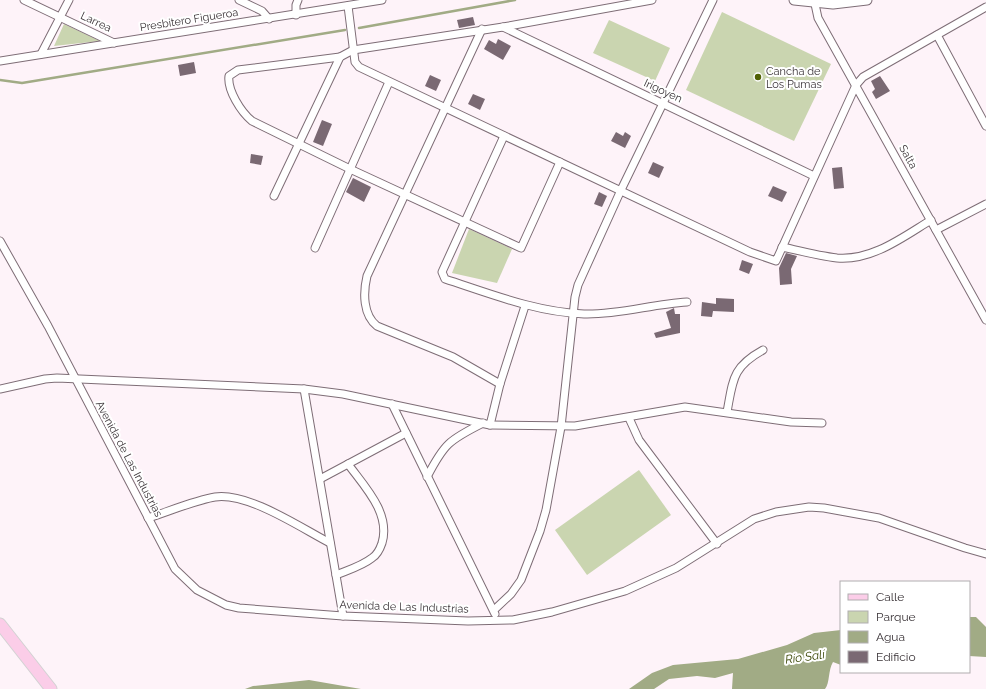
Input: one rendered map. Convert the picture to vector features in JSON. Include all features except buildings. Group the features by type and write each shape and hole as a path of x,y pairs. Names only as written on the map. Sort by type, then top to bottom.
{"main road":[{"path":"794,0 815,4 833,4 867,0"},
{"path":"0,624 51,689"}],"street":[{"name":"Larrea","path":"24,0 115,43"},
{"path":"41,54 68,0"},
{"path":"240,0 262,11 269,18"},
{"path":"296,15 296,5 298,0"},
{"name":"Presbitero Figueroa","path":"0,61 296,15 382,0"},
{"path":"560,162 521,248 299,144 247,117 228,82 229,76 238,70 340,57 353,50 482,29 503,27 652,0"},
{"path":"494,610 511,594 521,580 534,548 546,510 561,427 573,313 578,285 663,102 713,0"},
{"name":"Salta","path":"815,4 818,18 986,320"},
{"path":"348,6 355,62 359,67 622,190 750,252 776,261 856,85 862,77 986,7"},
{"name":"Irigoyen","path":"503,27 663,102 814,176"},
{"path":"482,29 407,194 367,276 364,287 371,321 377,326 453,357 500,384"},
{"path":"937,35 986,126"},
{"path":"274,196 340,57"},
{"path":"315,248 389,82"},
{"path":"504,136 442,272 445,279 526,306 573,313 625,311 687,302"},
{"path":"936,230 986,204"},
{"path":"782,247 838,258 866,254 887,246 931,220"},
{"name":"Avenida de Las Industrias","path":"0,241 48,326 175,569 197,590 213,599 239,608 343,616 468,621 513,620 552,612 625,591 676,568 754,520 776,512 809,507 824,508 879,518 986,554"},
{"path":"427,477 446,444 455,437 487,424 526,306"},
{"path":"727,412 733,380 739,368 747,359 763,350"},
{"path":"0,389 45,379 304,389 343,394 487,424 561,427 575,426 629,418 685,407 790,422 822,423"},
{"path":"304,389 343,616"},
{"path":"392,404 494,610 496,620"},
{"path":"629,418 639,440 717,544"},
{"path":"320,480 406,433"},
{"path":"336,576 373,558 380,550 384,536 382,515 376,502 348,464"},
{"path":"148,518 215,497 237,498 255,504 330,543"}],"green space":[{"name":"Cancha de Los Pumas","path":"722,12 831,64 794,141 686,90"},
{"path":"609,20 670,48 655,81 593,53"},
{"path":"64,24 100,41 54,46"},
{"path":"469,229 512,249 497,283 452,273"},
{"path":"639,470 671,515 587,575 555,530"}],"water":[{"path":"970,617 976,617 986,627 986,657 970,656"},
{"name":"Río Salí","path":"840,630 840,665 833,662 825,689 732,689 733,673 715,678 697,676 669,679 654,689 629,689 652,673 673,665 738,659 787,645 814,633"},
{"path":"309,680 361,689 245,689 253,686"}],"waterway":[{"path":"359,28 515,0"},
{"path":"0,80 22,83 345,30"}],"place":[{"name":"Cancha de Los Pumas","path":"758,77"}]}
